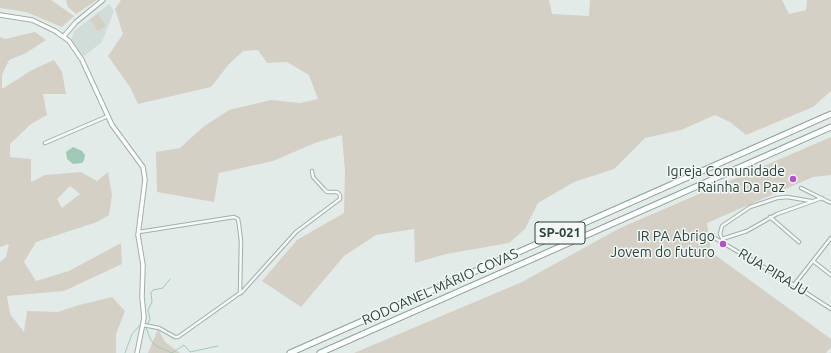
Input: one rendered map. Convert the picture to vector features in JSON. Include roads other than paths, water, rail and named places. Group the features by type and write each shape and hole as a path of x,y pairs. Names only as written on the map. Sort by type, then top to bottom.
{"highway":[{"name":"RODOANEL MÁRIO COVAS","path":"290,353 831,114"},
{"name":"RODOANEL MÁRIO COVAS","path":"320,353 831,127"}],"main road":[{"path":"0,15 32,20 64,36 82,60 108,116 144,170 144,191 138,232 143,265 143,325 137,353"}],"street":[{"path":"64,36 76,22 103,0"},
{"path":"45,143 108,116"},
{"path":"143,325 159,328 175,337 178,337 240,293 296,232 340,199 340,195 337,192 327,192 324,190 313,177 312,170"},
{"path":"801,188 831,202"},
{"path":"725,244 720,234 722,226 750,207 777,198 787,197 811,201"},
{"path":"722,239 747,231 770,217 822,198"},
{"path":"138,232 208,220 236,217 239,224 241,241 240,293"},
{"path":"770,217 799,242"},
{"name":"RUA PIRAJU","path":"713,237 794,284 831,309"},
{"path":"794,284 831,238"},
{"path":"813,261 831,275"}],"waterway":[{"path":"170,279 163,288 153,290 151,293 152,302 148,310 150,319 146,328 151,340 156,346 172,353 184,345 190,352 218,346"},
{"path":"125,353 132,334 140,325"}],"place":[{"name":"Igreja Comunidade Rainha Da Paz","path":"793,179"},
{"name":"IR PA Abrigo Jovem do futuro","path":"723,244"}]}
